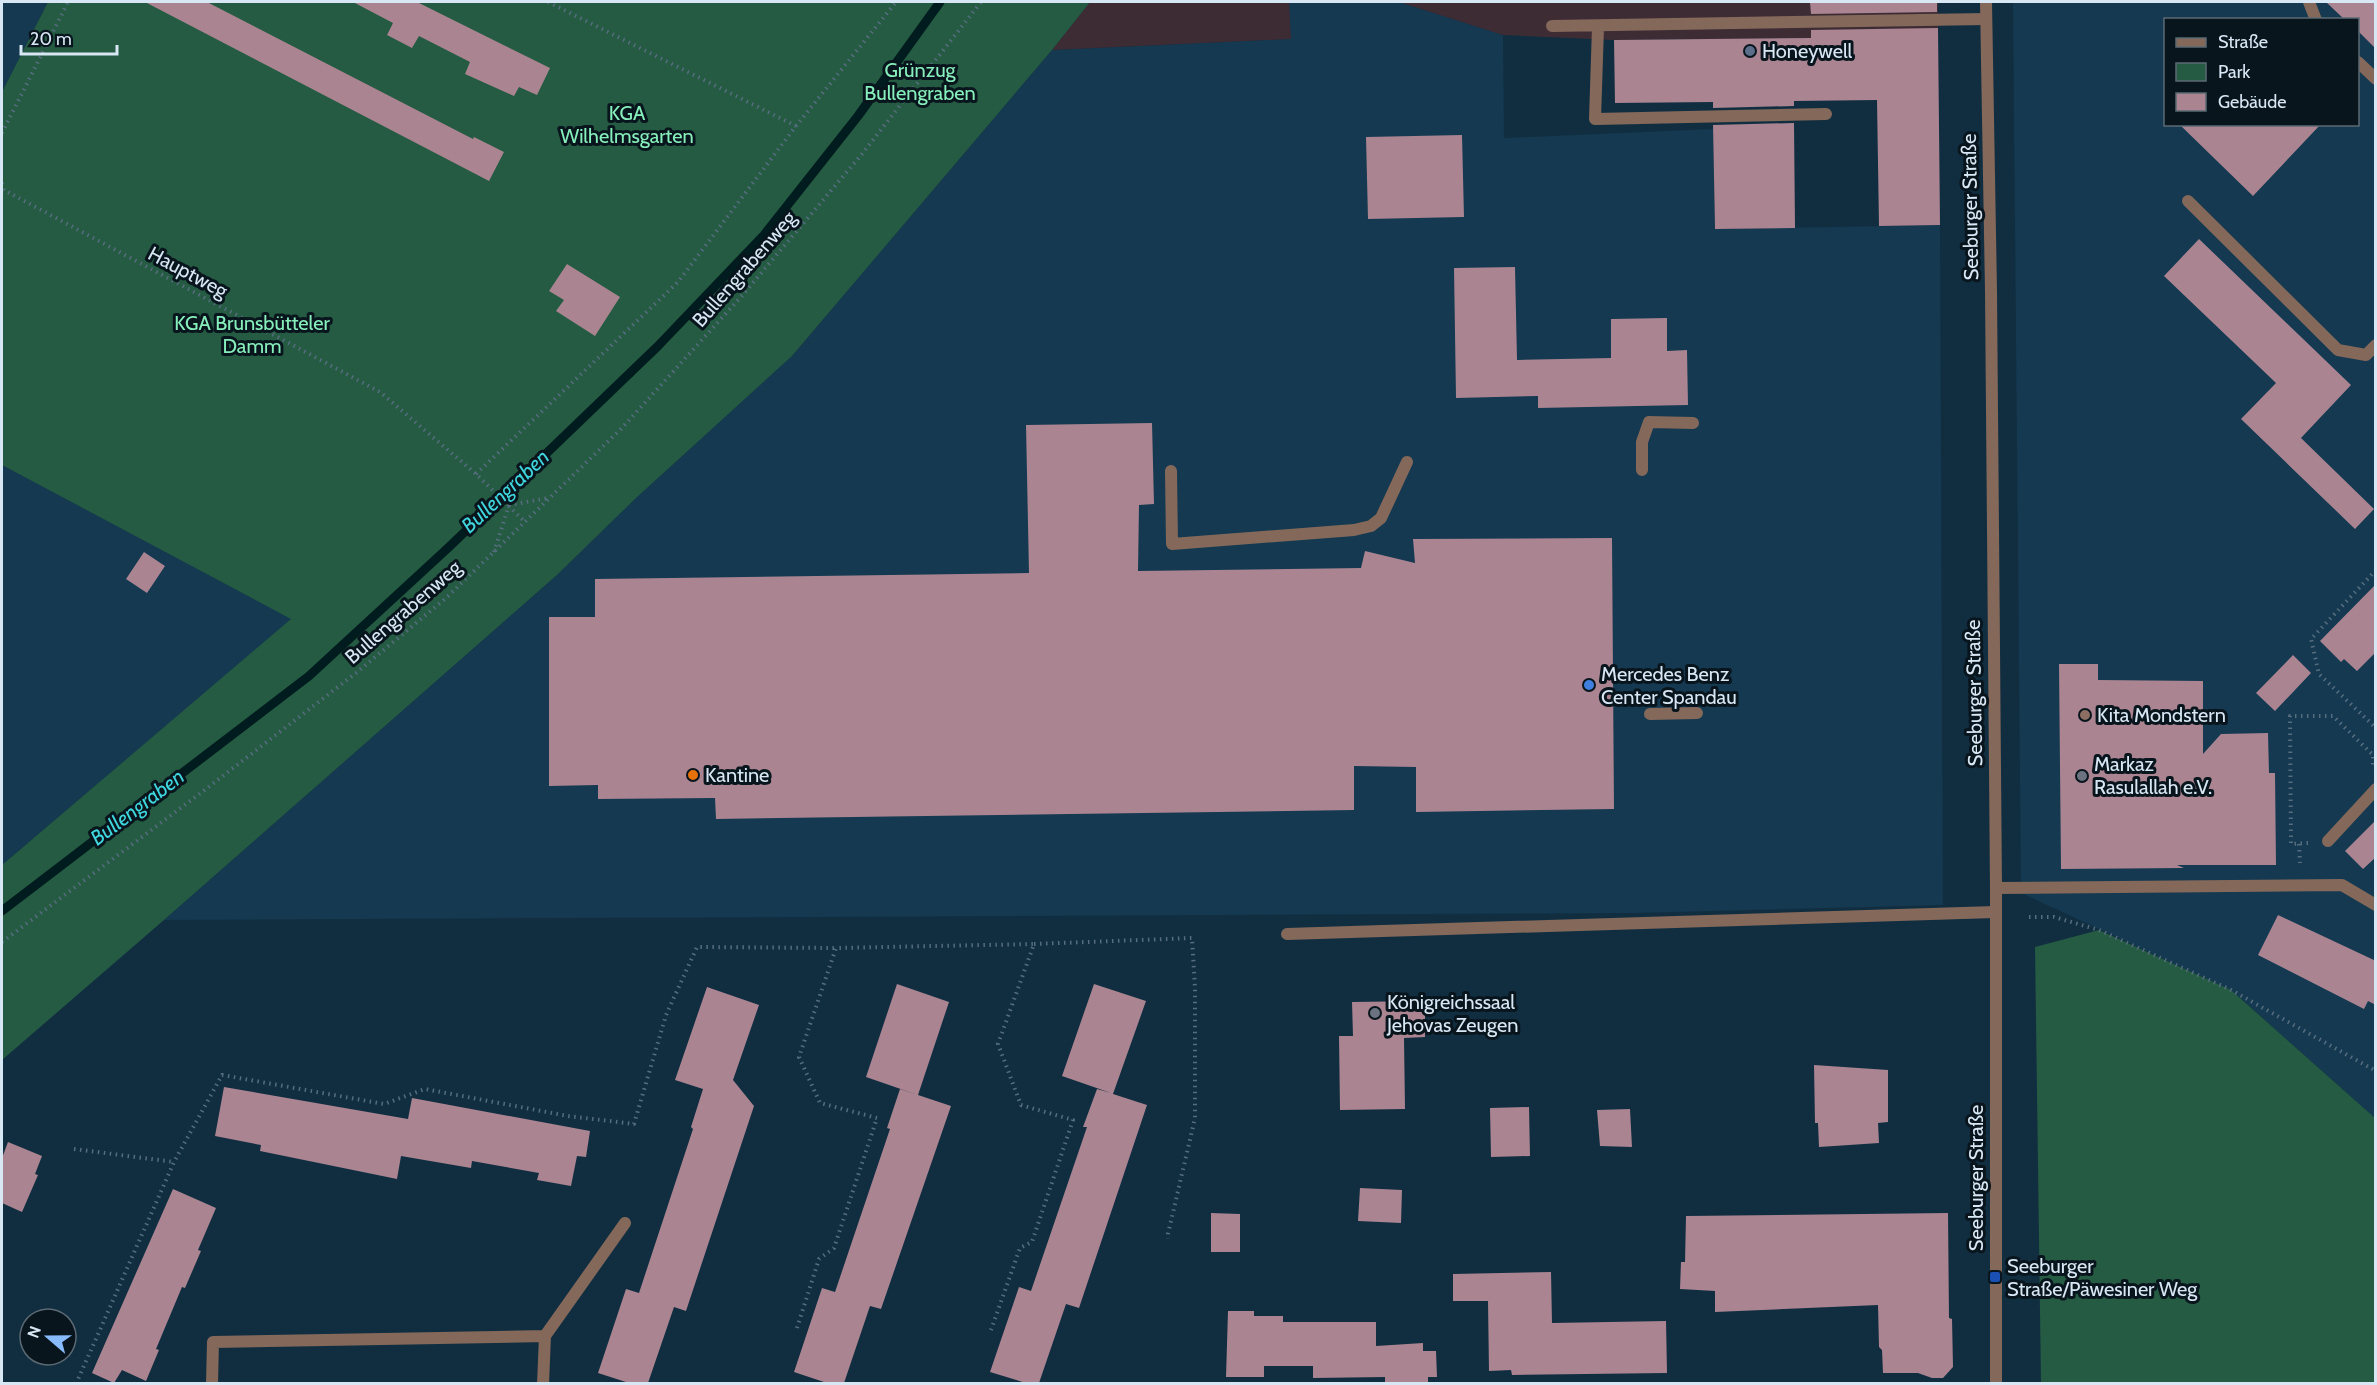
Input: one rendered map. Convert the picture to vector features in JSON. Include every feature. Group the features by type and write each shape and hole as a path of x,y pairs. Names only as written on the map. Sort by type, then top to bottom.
{"street":[{"name":"Seeburger Straße","path":"1986,2 1996,888 1996,1383"},
{"path":"2309,2 2315,18"},
{"path":"1552,26 1986,19"},
{"path":"1598,27 1596,119 1827,114"},
{"path":"2359,63 2376,79"},
{"path":"2188,201 2338,350 2366,355 2376,345"},
{"path":"1642,470 1642,442 1649,422 1693,423"},
{"path":"1171,471 1172,544 1354,530 1371,526 1381,518 1407,462"},
{"path":"1650,714 1697,713"},
{"path":"2328,841 2374,791"},
{"path":"1996,888 2342,885 2376,905"},
{"path":"1287,934 1995,912"},
{"path":"543,1383 545,1336 625,1223"},
{"path":"212,1383 213,1342 545,1336"}],"path":[{"path":"2,133 68,2"},
{"path":"548,2 796,126"},
{"path":"476,474 678,282 796,126 897,2"},
{"name":"Bullengrabenweg","path":"2,942 356,673 445,599 494,552 621,429 740,298 862,154 981,2"},
{"name":"Hauptweg","path":"2,183 4,190 380,392 476,474 525,522"},
{"path":"494,552 508,505 550,498"},
{"path":"2376,570 2311,639 2319,674 2376,728"},
{"path":"2328,841 2291,844 2290,716 2333,716 2373,755 2374,791"},
{"path":"2029,917 2054,917 2099,930 2231,990 2376,1071"},
{"path":"76,1383 174,1162 222,1075 384,1104 425,1089 568,1116 634,1124 666,1015 697,947 836,948 1192,938 1195,987 1195,1118 1167,1234 1168,1239"},
{"path":"991,1330 1020,1248 1032,1242 1073,1120 1021,1105 998,1044 1034,944"},
{"path":"797,1328 819,1259 834,1248 877,1118 820,1103 799,1057 836,948"},
{"path":"74,1149 174,1162"}],"shaded area":[{"path":"2,2 48,2 2,92"},
{"path":"1090,2 1289,2 1291,39 1052,50"},
{"path":"1289,2 1399,2 1503,35 1504,138 1713,129 1715,229 1940,225 1943,905 1634,913 164,920 557,575 635,499 792,356 1052,50 1290,39"},
{"path":"1399,2 1938,2 1938,32 1835,38 1614,40 1503,35"},
{"path":"2013,2 2375,2 2375,1118 2231,990 2021,893"},
{"path":"2,465 292,619 2,865"}],"green space":[{"path":"48,2 1090,2 1052,50 792,356 635,499 557,575 2,1060 2,865 291,619 2,465 2,92"},
{"path":"2099,930 2231,990 2375,1118 2375,1383 2041,1383 2035,947"}],"building":[{"path":"145,2 207,2 473,139 474,137 504,152 489,181"},
{"path":"353,2 417,2 550,68 537,95 519,87 514,96 465,74 470,62 419,36 412,48 387,35 393,23"},
{"path":"1810,2 1937,2 1937,12 1811,14"},
{"path":"2326,2 2376,2 2376,49 2359,32 2359,18 2343,18"},
{"path":"1938,28 1940,225 1879,226 1877,100 1794,101 1794,106 1713,108 1713,102 1615,103 1614,40 1811,38 1811,30"},
{"path":"1794,123 1795,228 1715,229 1713,125"},
{"path":"2181,126 2319,126 2253,196"},
{"path":"1462,135 1464,217 1368,219 1366,137"},
{"path":"2199,239 2351,385 2301,438 2374,509 2355,529 2241,419 2276,383 2164,276"},
{"path":"567,264 620,297 595,336 556,311 564,300 549,291"},
{"path":"1515,267 1517,360 1611,358 1611,319 1667,318 1667,351 1687,350 1688,405 1538,408 1538,396 1456,398 1454,268"},
{"path":"1152,423 1154,504 1139,505 1138,571 1361,568 1365,551 1415,563 1413,539 1612,538 1614,809 1416,812 1416,767 1354,766 1354,810 716,819 715,798 598,799 598,785 549,786 549,617 595,617 595,579 1029,573 1026,425"},
{"path":"144,552 165,566 147,593 126,579"},
{"path":"2376,584 2376,652 2357,671 2344,659 2341,662 2320,641"},
{"path":"2293,655 2311,673 2275,711 2256,693"},
{"path":"2059,664 2098,664 2098,680 2203,681 2203,754 2221,734 2268,733 2269,773 2275,773 2276,865 2177,865 2184,868 2061,869"},
{"path":"2376,820 2376,857 2363,869 2345,851"},
{"path":"2278,915 2376,961 2376,1005 2368,1001 2364,1009 2258,955"},
{"path":"897,984 949,1002 918,1095 866,1077"},
{"path":"1094,984 1146,1001 1113,1094 1147,1105 1079,1308 1066,1304 1039,1383 1026,1383 990,1372 1019,1287 1031,1291 1087,1127 1083,1127 1097,1089 1111,1093 1062,1076"},
{"path":"707,987 759,1005 733,1080 754,1106 686,1311 674,1307 648,1383 629,1383 598,1373 626,1289 639,1293 693,1129 691,1127 703,1089 675,1080"},
{"path":"1425,1001 1425,1037 1404,1038 1405,1109 1340,1110 1339,1036 1353,1036 1352,1002"},
{"path":"1814,1065 1888,1070 1888,1122 1878,1123 1879,1143 1819,1147 1818,1123 1815,1123"},
{"path":"224,1087 408,1119 412,1098 590,1131 586,1157 577,1156 571,1186 537,1180 539,1173 472,1161 471,1168 401,1156 397,1179 260,1151 261,1145 215,1136"},
{"path":"900,1089 951,1106 881,1309 870,1306 844,1383 827,1383 794,1372 822,1288 835,1292 890,1129 887,1128"},
{"path":"1529,1107 1530,1156 1491,1157 1490,1108"},
{"path":"1630,1109 1632,1147 1600,1146 1597,1110"},
{"path":"8,1142 42,1156 35,1174 38,1175 22,1212 2,1203 2,1158"},
{"path":"1360,1188 1402,1190 1401,1223 1358,1221"},
{"path":"173,1189 216,1208 198,1250 201,1251 185,1288 182,1287 156,1349 159,1350 146,1381 122,1370 114,1383 92,1373"},
{"path":"1211,1213 1240,1214 1240,1252 1211,1252"},
{"path":"1948,1213 1949,1318 1952,1319 1953,1367 1943,1378 1932,1378 1918,1373 1883,1373 1882,1350 1879,1347 1878,1305 1715,1312 1715,1291 1680,1289 1681,1262 1685,1262 1686,1216"},
{"path":"1551,1272 1552,1323 1666,1321 1667,1373 1512,1375 1511,1370 1489,1371 1488,1301 1453,1301 1453,1274"},
{"path":"1228,1311 1254,1311 1254,1316 1283,1316 1283,1322 1376,1322 1376,1346 1423,1343 1423,1351 1436,1351 1437,1377 1428,1377 1428,1383 1385,1383 1385,1377 1313,1378 1313,1366 1264,1366 1264,1377 1226,1377"}],"waterway":[{"name":"Bullengraben","path":"2,911 309,676 449,547 658,346 764,235 858,116 940,2"}],"place":[{"name":"Honeywell","path":"1750,51"},
{"name":"Mercedes Benz Center Spandau","path":"1589,685"},
{"name":"Kita Mondstern","path":"2085,715"},
{"name":"Kantine","path":"693,775"},
{"name":"Markaz Rasulallah e.V.","path":"2082,776"},
{"name":"Königreichssaal Jehovas Zeugen","path":"1375,1013"},
{"name":"Seeburger Straße/Päwesiner Weg","path":"1995,1277"}],"park label":[{"name":"Grünzug Bullengraben","path":"920,82"},
{"name":"KGA Wilhelmsgarten","path":"627,124"},
{"name":"KGA Brunsbütteler Damm","path":"252,334"}]}
